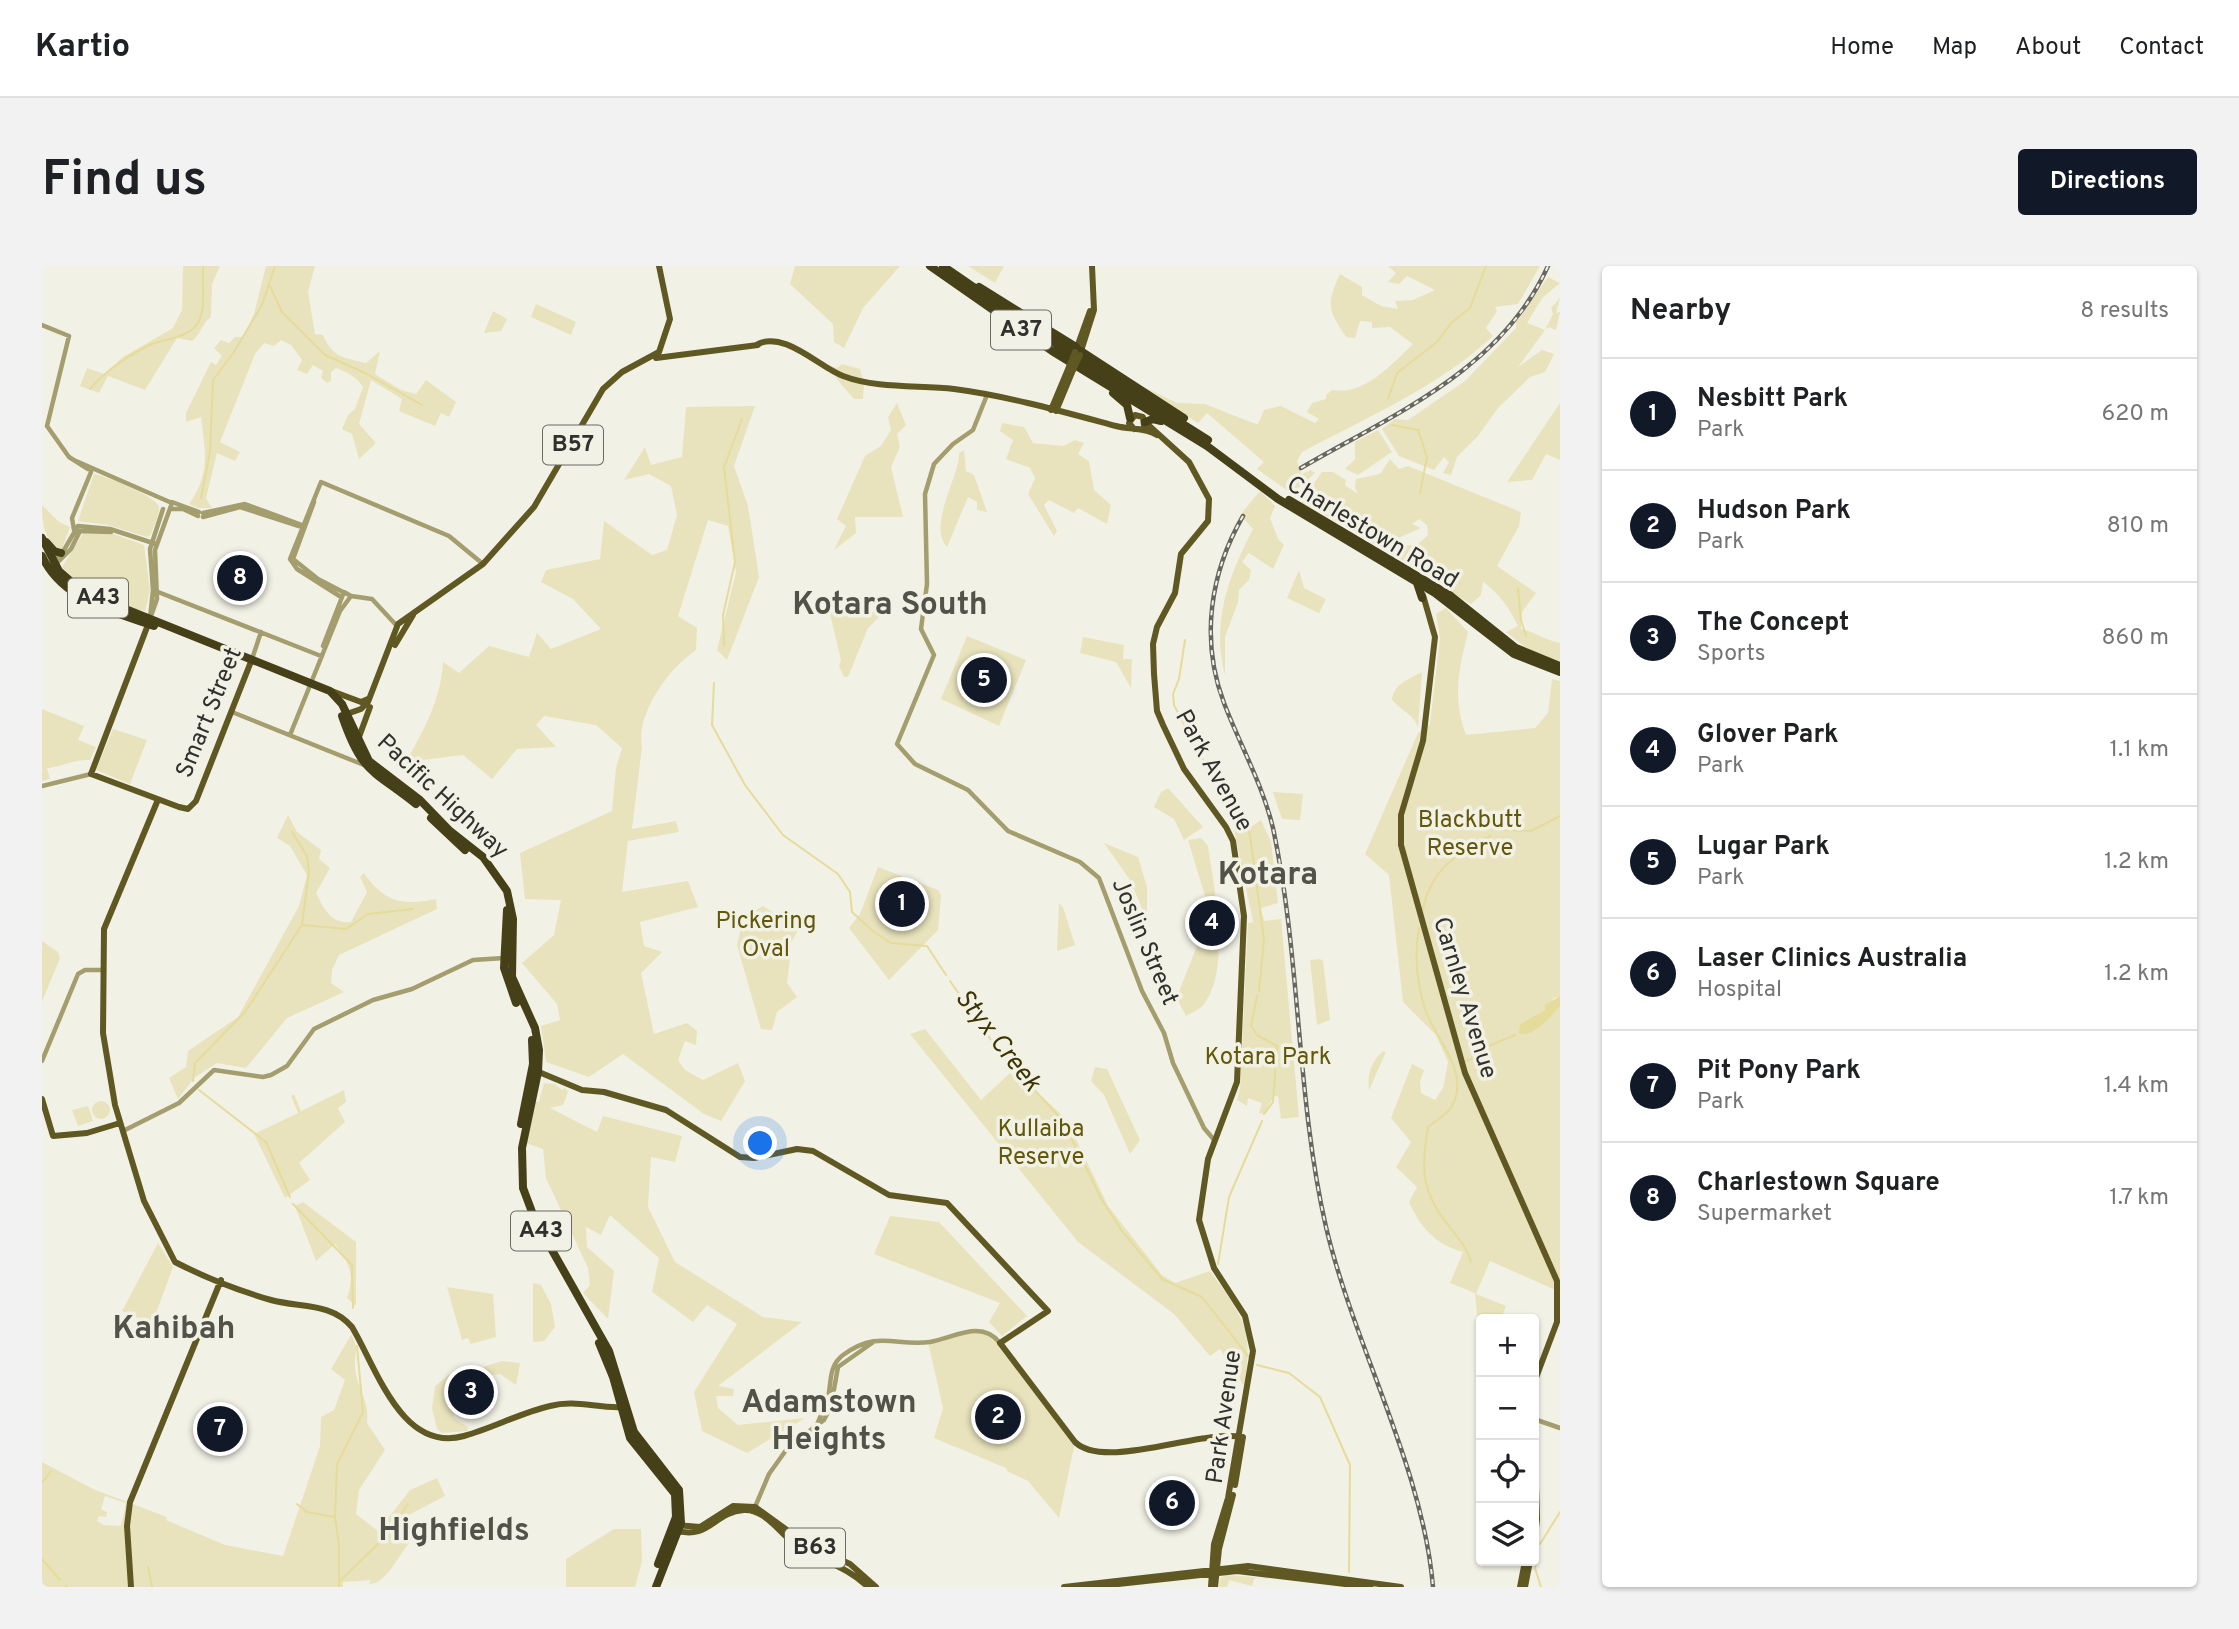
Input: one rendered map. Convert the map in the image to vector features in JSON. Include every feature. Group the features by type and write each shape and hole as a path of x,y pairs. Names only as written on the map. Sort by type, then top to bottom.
{"highway":[{"name":"A37","path":"930,266 1052,351 1167,421"},
{"name":"A37","path":"945,266 1059,346 1209,440"},
{"path":"945,266 1061,336 1072,340 1080,337"},
{"path":"1061,336 1077,353 1195,426 1209,440"},
{"path":"1052,351 1121,399 1128,407 1130,418"},
{"path":"1141,426 1153,419 1167,421"},
{"name":"Charlestown Road","path":"1167,421 1207,446 1278,499 1464,605 1516,648 1560,666"},
{"name":"Charlestown Road","path":"1209,440 1287,499 1426,585 1514,654 1560,672"},
{"path":"42,537 54,551 61,553"},
{"name":"Pacific Highway","path":"42,537 47,564 60,583 77,595 327,689 338,699 364,765 417,804 492,874 506,909 507,958 514,985 537,1035 535,1071 522,1148 526,1197 549,1246 609,1350 623,1407"},
{"path":"1422,598 1426,585"},
{"name":"Pacific Highway","path":"310,684 332,698 345,717"},
{"name":"Pacific Highway","path":"358,750 375,768 412,794 450,831 483,857 500,877 513,919 507,958"},
{"name":"A43","path":"623,1407 640,1442 680,1490 682,1504 676,1528 654,1587"}],"main road":[{"path":"658,355 673,322 661,266"},
{"path":"658,355 670,319 661,266"},
{"path":"1054,411 1088,328 1094,288 1092,266"},
{"path":"1077,353 1080,337 1088,328"},
{"path":"658,355 702,355 772,342 789,347 827,369 855,380 987,395 1103,423 1141,426"},
{"name":"B57","path":"370,707 401,628 414,614 483,564 534,507 603,389 613,378 658,355"},
{"path":"1103,423 1120,424 1140,415 1141,426"},
{"path":"1130,418 1141,426"},
{"name":"Park Avenue","path":"1141,426 1170,444 1189,462 1209,499 1210,511 1204,527 1181,554 1175,593 1155,634 1153,648 1157,712 1184,769 1229,832 1234,846 1244,916 1237,1082 1207,1164 1199,1220 1212,1263 1245,1315 1252,1339 1254,1360"},
{"name":"Carnley Avenue","path":"1426,585 1426,608"},
{"name":"Carnley Avenue","path":"1422,598 1434,637 1425,730 1401,815 1401,845 1465,1073 1557,1281 1557,1322 1536,1377"},
{"path":"149,622 92,774 158,801 106,921 102,970 104,1046 120,1123 146,1207 177,1263 273,1301 330,1310 352,1327 406,1420 422,1434 433,1438 467,1435 548,1406 575,1402 623,1407"},
{"path":"345,717 361,709 370,698 401,628"},
{"name":"Smart Street","path":"158,801 184,809 192,808 251,661"},
{"path":"327,689 360,702 370,698"},
{"path":"345,717 370,707"},
{"path":"358,750 358,732 370,707"},
{"path":"535,1071 582,1090 604,1092 666,1110 740,1157 754,1158 797,1149 813,1151 889,1195 947,1203 1048,1311 1000,1343 1074,1441 1085,1450 1107,1452 1192,1442 1222,1434 1240,1437"},
{"path":"42,1100 54,1136 87,1133 120,1123"},
{"name":"Park Avenue","path":"1212,1263 1238,1296 1251,1322 1254,1360 1213,1587"},
{"path":"130,1586 127,1527 130,1502 221,1280"},
{"path":"1223,1283 1238,1296 1245,1315"},
{"path":"1535,1440 1537,1503"},
{"path":"676,1528 699,1527 733,1506 754,1509"},
{"name":"B63","path":"754,1509 797,1545 843,1567 868,1587"},
{"name":"B63","path":"676,1528 697,1533 733,1511 754,1509 805,1544 850,1564 876,1587"},
{"path":"1064,1587 1248,1566 1401,1587"},
{"path":"1522,1587 1524,1566"},
{"path":"1522,1587 1528,1566"},
{"path":"1091,1587 1215,1570 1370,1587"}],"street":[{"path":"42,325 69,336 46,424 56,440 76,461 90,470 149,494 166,506 201,515 245,504 303,526"},
{"name":"Joslin Street","path":"987,395 973,430 953,444 934,464 925,494 927,583 920,629 934,650 897,744 915,764 968,790 1008,831 1080,862 1099,878 1142,991 1164,1033 1173,1063 1204,1129 1215,1140"},
{"path":"76,528 71,522 90,470"},
{"path":"401,628 372,599 344,597 294,561 293,554 321,482 449,536 483,564"},
{"path":"149,622 155,592 150,570 153,544 166,506 171,501 201,515"},
{"path":"76,528 107,528 153,544"},
{"path":"47,564 61,553 76,528"},
{"path":"47,564 71,549 82,530 123,534"},
{"path":"155,592 173,596 321,656"},
{"path":"289,735 344,597"},
{"name":"Smart Street","path":"251,661 261,632"},
{"path":"232,712 364,765"},
{"path":"347,758 358,750"},
{"path":"42,786 92,774"},
{"path":"123,1131 182,1101 214,1070 257,1077 271,1075 288,1066 314,1029 373,1000 412,989 473,960 507,958"},
{"path":"42,1061 78,974 102,970"},
{"path":"754,1509 769,1474 789,1446 816,1429 831,1406 838,1367 873,1342 889,1339 928,1342 979,1330 995,1337 1000,1343"},
{"path":"1539,1421 1560,1428"},
{"path":"1539,1426 1543,1422"}],"green space":[{"path":"183,266 220,266 212,284 211,317 195,338 192,341 177,338 145,390 108,376 99,393 80,386 87,368 104,374 123,357 173,328 182,310"},
{"path":"266,266 315,266 308,292 315,334 323,335 335,352 345,358 366,363 380,351 375,374 401,390 416,394 426,380 456,402 449,417 441,413 435,426 399,411 402,399 371,380 359,424 376,443 359,459 352,434 342,429 348,415 355,409 363,387 360,383 336,368 331,372 331,381 327,383 321,378 323,371 313,365 307,374 297,370 302,360 291,345 281,340 274,346 264,343 255,354 220,442 240,452 235,461 217,453 206,498 212,508 198,508 189,504 204,472 201,417 186,422 186,413 211,362 216,365 222,356 214,348 221,340 229,343 235,337 243,337 254,314"},
{"path":"795,266 900,266 863,308 844,348 834,342 833,324 790,284"},
{"path":"968,266 1004,266 995,283"},
{"path":"1388,266 1540,266 1518,304 1495,307 1497,311 1486,328 1493,336 1472,354 1402,400 1302,452 1297,461 1302,474 1311,470 1315,473 1292,494 1257,469 1264,462 1207,413 1198,423 1142,386 1177,403 1205,404 1253,423 1258,424 1264,410 1281,406 1315,423 1319,419 1307,412 1312,403 1326,399 1326,395 1332,390 1344,391 1366,384 1413,344 1390,327 1372,328 1372,322 1360,321 1355,338 1346,337 1331,307 1332,293 1340,274 1362,287 1362,295 1381,306 1398,309 1395,301 1413,300 1435,290 1407,276 1399,284 1388,282 1396,273"},
{"path":"1548,277 1560,283 1542,298 1527,323 1545,330 1518,367 1542,350 1554,354 1545,372 1530,377 1498,408 1478,436 1457,457 1451,475 1443,473 1449,462 1444,457 1434,470 1399,456 1382,429 1395,419 1408,420 1465,381 1516,328 1516,322"},
{"path":"1560,298 1556,313 1560,312 1556,330 1549,327 1545,330 1553,314 1551,308"},
{"path":"536,304 576,322 571,335 531,317"},
{"path":"493,311 507,319 501,331 484,333"},
{"path":"842,364 860,369 863,379 846,376 830,366 837,368"},
{"path":"835,377 864,384 863,399 854,399"},
{"path":"897,403 906,425 897,434 900,447 891,467 903,517 855,517 856,533 834,550 846,526 837,519 865,456 881,446 891,430 888,417"},
{"path":"1560,403 1560,460 1546,454 1532,480 1507,482"},
{"path":"755,406 734,466 748,506 759,577 727,660 717,650 736,572 728,526 708,520 678,616 697,628 696,650 666,679 649,706 641,734 642,747 632,829 676,821 679,832 628,841 622,892 688,881 698,907 640,922 644,946 662,952 641,973 654,1034 687,1023 697,1031 696,1045 685,1041 678,1060 685,1070 703,1080 738,1063 745,1081 721,1121 704,1114 623,1054 589,1077 546,1062 541,1026 560,1020 557,1004 522,963 554,935 561,900 525,899 520,853 612,811 616,768 622,748 596,725 544,716 536,725 556,747 517,749 492,779 463,755 406,762 435,702 443,662 459,673 489,646 529,657 537,633 551,649 601,629 573,599 541,582 546,570 600,559 604,521 652,555 667,550 677,515 671,486 649,474 624,480 645,447 651,465 682,457 686,407"},
{"path":"1002,423 1024,427 1033,443 1063,446 1075,440 1084,443 1078,454 1089,461 1094,490 1111,505 1107,524 1078,508 1074,513 1049,500 1044,505 1057,531 1054,536 1028,494 1035,478 1030,468 1006,459 1013,440 1000,431"},
{"path":"1378,430 1392,452 1358,475 1345,469 1355,459 1355,442"},
{"path":"964,450 966,471 974,475 987,512 977,510 977,502 968,497 947,547 942,538 942,514 959,453"},
{"path":"1390,459 1399,469 1408,466 1521,512 1519,526 1497,566 1536,593 1522,612 1521,629 1560,643 1560,661 1529,650 1506,632 1518,626 1504,602 1483,582 1481,595 1471,604 1446,589 1440,581 1356,534 1358,531 1393,546 1417,545 1428,535 1427,525 1419,519 1412,524 1421,528 1398,538 1352,525 1342,525 1300,502 1322,472 1333,472 1346,480 1345,485 1358,494 1355,488 1356,479 1380,474"},
{"path":"94,474 130,487 156,503 159,510 151,535 147,537 108,525 78,521"},
{"path":"1260,491 1275,506 1270,518 1278,539 1284,545 1273,569 1249,553 1242,562 1251,570 1249,580 1239,590 1238,602 1225,637 1225,675 1221,655 1221,618 1230,581 1253,529 1240,515"},
{"path":"42,505 59,522 70,527 62,549 58,551 45,530"},
{"path":"84,532 108,532 144,545 150,590 145,611 100,595 62,567"},
{"path":"1299,570 1304,588 1326,599 1319,613 1287,598"},
{"name":"Blackbutt Reserve","path":"1446,608 1468,632 1458,683 1459,708 1466,735 1535,728 1548,713 1552,679 1560,681 1560,996 1554,998 1545,1010 1520,1024 1544,1023 1548,1015 1560,1006 1560,1292 1490,1261 1476,1294 1506,1306 1503,1314 1477,1314 1475,1293 1450,1283 1463,1252 1437,1240 1424,1227 1409,1202 1417,1187 1396,1167 1411,1142 1391,1118 1412,1064 1424,1070 1420,1081 1421,1093 1435,1100 1443,1088 1448,1062 1436,1035 1403,1002 1389,875 1365,854 1418,733 1430,724 1440,638 1436,614"},
{"path":"877,612 879,617 868,628 848,677 844,677 839,666 841,660 830,614"},
{"path":"967,636 1026,660 999,726 941,699"},
{"path":"1083,637 1124,645 1123,659 1132,659 1131,688 1116,662 1080,653"},
{"path":"1422,672 1418,727 1413,718 1392,699 1399,685"},
{"path":"42,709 84,726 78,740 96,747 90,760 47,768 50,779 42,781"},
{"path":"113,729 147,740 130,784 96,770"},
{"path":"1168,788 1203,827 1184,840 1174,819 1154,807 1161,792"},
{"path":"1273,792 1303,794 1300,820 1282,819"},
{"path":"288,815 297,832 321,850 319,859 330,868 316,893 325,910 333,918 351,922 367,892 360,877 364,873 379,890 395,900 413,902 436,899 437,909 339,955 332,970 331,983 344,992 287,1018 246,1068 217,1063 194,1078 178,1099 169,1078 186,1067 188,1051 238,1017 299,906 307,875 290,846 277,838"},
{"name":"Kotara Park","path":"1261,820 1271,842 1278,903 1261,908 1264,921 1281,919 1299,1117 1281,1119 1278,1096 1274,1096 1264,1114 1259,1113 1262,1103 1248,1098 1247,1106 1237,1100 1240,1089 1248,923 1253,922 1234,829 1246,821 1251,827"},
{"path":"1201,838 1208,846 1219,949 1212,989 1203,1006 1186,1016 1178,1001 1178,994 1208,918 1205,896 1188,840"},
{"path":"1104,843 1138,857 1147,887 1147,920 1130,880"},
{"path":"878,867 938,890 941,895 938,930 889,980 849,928 860,914"},
{"path":"1059,903 1063,907 1075,945 1057,951"},
{"name":"Pickering Oval","path":"763,906 799,929 784,954 790,958 787,983 797,997 777,1012 772,1030 761,1029 737,945 743,918"},
{"path":"42,941 58,952 60,958 42,1002"},
{"path":"1310,960 1323,961 1330,1020 1317,1025"},
{"name":"Kullaiba Reserve","path":"925,1029 981,1100 1010,1073 1036,1091 1067,1120 1108,1206 1162,1275 1175,1283 1210,1271 1231,1300 1243,1324 1248,1350 1244,1386 1220,1349 1210,1356 1174,1314 1078,1242 910,1034"},
{"path":"1383,1051 1386,1052 1369,1090 1371,1069 1375,1059"},
{"path":"1095,1067 1107,1069 1140,1140 1130,1154 1104,1095 1091,1081"},
{"path":"544,1083 555,1084 568,1092 563,1105 550,1108 597,1132 603,1116 682,1136 675,1162 651,1157 648,1207 675,1262 763,1317 802,1322 718,1386 734,1389 733,1396 716,1396 718,1408 738,1425 805,1418 747,1453 702,1431 694,1392 737,1324 707,1305 693,1322 652,1292 659,1258 610,1215 601,1235 586,1227 587,1247 614,1271 608,1319 583,1293 590,1285 588,1268 546,1178 543,1149 526,1143 535,1101 539,1102"},
{"path":"344,1090 346,1102 338,1108 345,1122 299,1163 310,1180 285,1198 254,1134 298,1113 291,1096 294,1094 301,1111"},
{"path":"97,1101 105,1101 110,1110 108,1117 97,1119 92,1114 92,1106"},
{"path":"88,1106 93,1121 78,1126 72,1110"},
{"path":"303,1202 356,1242 356,1306 347,1298 351,1282 350,1270 335,1244 316,1261 295,1206"},
{"path":"890,1216 939,1222 1027,1316 1002,1336 989,1322 1000,1303 874,1254"},
{"path":"158,1243 173,1267 152,1324 122,1311"},
{"path":"533,1283 541,1285 551,1304 555,1327 544,1341 533,1342"},
{"path":"447,1287 493,1294 496,1337 471,1344 468,1338 462,1340"},
{"path":"979,1330 995,1337 1075,1442 1059,1518 1028,1481 1006,1468 934,1438 943,1408 928,1342"},
{"path":"351,1335 356,1347 355,1368 367,1408 367,1423 385,1450 359,1490 356,1514 378,1531 410,1490 437,1478 445,1496 407,1516 415,1537 383,1578 369,1584 371,1580 343,1582 343,1587 42,1587 42,1462 93,1489 167,1517 166,1520 225,1545 283,1556 320,1446 321,1417 334,1410 345,1380 331,1369","holes":["105,1496 126,1503 121,1526 104,1525 97,1521 99,1516 106,1517 107,1512 101,1509"]},
{"path":"502,1361 520,1363 516,1385 500,1374 490,1375 483,1367"},
{"path":"460,1374 447,1391 452,1399 454,1418 468,1427 467,1431 442,1433 437,1429 432,1408 435,1386 449,1375"},
{"path":"218,1410 235,1417 221,1450 206,1442"},
{"path":"614,1529 641,1529 642,1561 635,1587 566,1587 566,1559"},
{"path":"1226,1575 1255,1577 1252,1586 1229,1580 1227,1587 1219,1587 1220,1578"}],"shaded area":[{"path":"1560,996 1560,1006 1541,1026 1530,1033 1519,1033 1520,1024 1545,1010 1545,1005"}],"waterway":[{"path":"90,389 110,369 135,353 152,344 183,335 195,327 202,308 203,266"},
{"path":"201,498 210,452 213,380 234,352 262,305 275,266"},
{"path":"1388,399 1397,373 1437,342 1452,322 1470,308 1486,266"},
{"path":"269,284 282,312 325,355 365,373 422,405"},
{"path":"724,646 723,615 735,562 724,467 742,419"},
{"path":"1392,425 1418,430 1427,457 1420,493"},
{"path":"1518,588 1521,620 1526,636"},
{"path":"1185,640 1179,679 1173,694 1174,705 1203,760 1243,815 1250,835 1264,940 1259,991"},
{"name":"Styx Creek","path":"714,683 712,725 745,785 783,835 838,874 850,892 852,912 874,932 891,943 927,946 946,975"},
{"path":"1502,830 1531,831 1560,816"},
{"path":"193,1081 195,1063 245,1012 302,925 309,871 307,856 292,832"},
{"path":"1423,910 1432,884 1447,864 1491,836"},
{"path":"303,925 346,929 368,914 413,909"},
{"path":"1419,928 1417,959 1422,999 1449,1056 1457,1081 1457,1093 1452,1106 1428,1127 1424,1155 1425,1179 1432,1202 1464,1247 1471,1262"},
{"name":"Styx Creek","path":"950,981 998,1050 1063,1121 1102,1200 1122,1231 1162,1279 1202,1297 1249,1357"},
{"path":"1257,996 1251,1026 1257,1035 1277,1046 1273,1102 1264,1114"},
{"path":"1466,1061 1481,1055 1486,1047 1515,1035"},
{"path":"199,1090 266,1142 290,1197"},
{"path":"1218,1264 1229,1197 1262,1121"},
{"path":"293,1204 352,1265 353,1308"},
{"path":"339,1587 339,1545 335,1517 337,1464 363,1412 357,1346"},
{"name":"Styx Creek","path":"1257,1365 1289,1373 1320,1397 1350,1465 1349,1572"},
{"path":"42,1483 51,1471"},
{"path":"297,1504 307,1512 334,1517"},
{"path":"340,1581 386,1536 408,1504"},
{"path":"1540,1544 1560,1512"},
{"path":"42,1559 60,1580"},
{"path":"1535,1566 1541,1587"},
{"path":"148,1567 152,1587"}],"railway":[{"path":"1301,468 1408,408 1474,361 1503,334 1528,302 1548,266"},
{"path":"1243,516 1223,560 1216,584 1212,607 1212,655 1224,703 1257,780 1273,828 1289,927 1309,1128 1326,1227 1338,1272 1416,1497 1427,1542 1433,1587"}],"place":[{"name":"Charlestown Square","path":"240,578"},
{"name":"Lugar Park","path":"984,680"},
{"name":"Nesbitt Park","path":"902,904"},
{"name":"Glover Park","path":"1212,923"},
{"name":"The Concept","path":"471,1392"},
{"name":"Hudson Park","path":"998,1417"},
{"name":"Pit Pony Park","path":"220,1429"},
{"name":"Laser Clinics Australia","path":"1172,1503"}],"district":[{"name":"Kotara South","path":"890,606"},
{"name":"Kotara","path":"1268,876"},
{"name":"Kahibah","path":"174,1330"},
{"name":"Adamstown Heights","path":"829,1422"},
{"name":"Highfields","path":"454,1532"}]}
